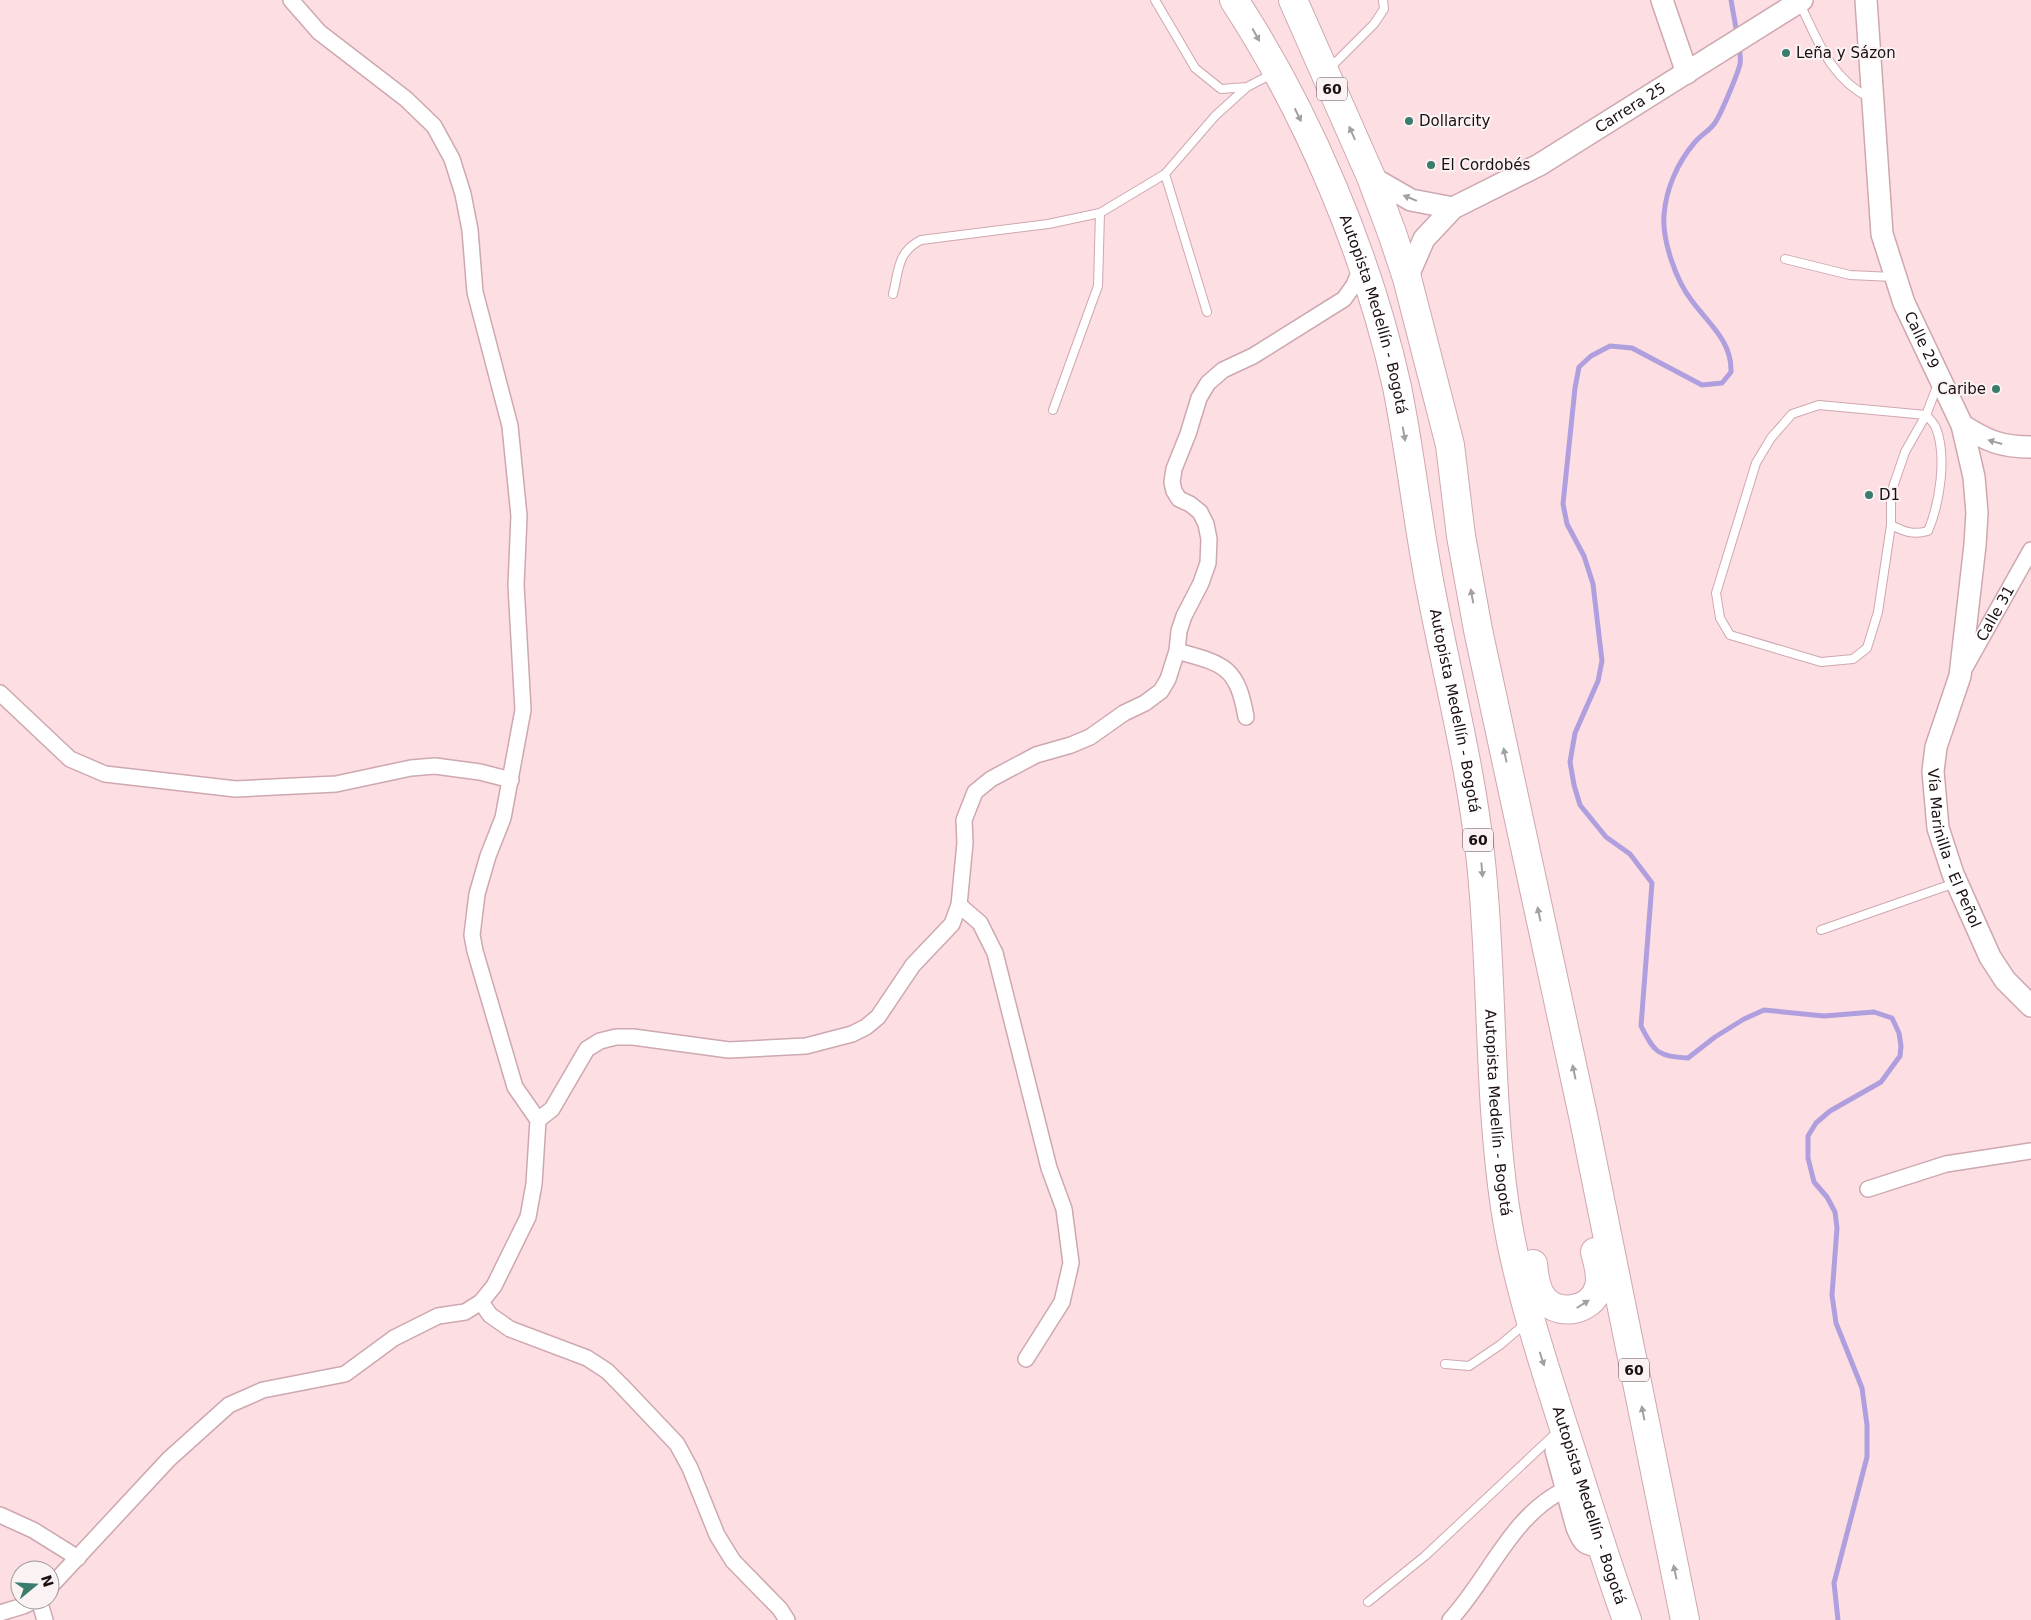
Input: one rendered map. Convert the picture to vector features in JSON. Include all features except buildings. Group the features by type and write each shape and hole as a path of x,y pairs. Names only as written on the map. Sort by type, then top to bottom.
{"highway":[{"name":"Autopista Medellín - Bogotá","path":"1234,0 1276,72 1332,184 1363,265 1397,388 1431,594 1469,781 1481,857 1488,934 1492,1077 1505,1208 1530,1320 1602,1550 1626,1620"},
{"name":"60","path":"1293,0 1371,177 1407,278 1450,445 1461,536 1478,630 1584,1120 1685,1620"},
{"path":"1492,1077 1512,1108 1521,1205 1536,1282 1540,1294 1548,1303 1560,1309 1572,1310 1584,1306 1596,1295 1600,1285 1600,1276 1575,1155 1584,1120"}],"main road":[{"path":"1662,0 1687,73"},
{"name":"Calle 29","path":"1866,0 1882,234 1894,277 1904,303 1962,425 1974,477 1977,513 1975,544 1960,676"},
{"name":"Carrera 25","path":"1407,278 1424,239 1453,208 1539,165 1800,1"},
{"path":"1371,177 1411,200 1453,208"},
{"path":"1962,425 1985,439 2010,447 2031,447"},
{"name":"Vía Marinilla - El Peñol","path":"1960,676 1936,747 1933,771 1938,828 1957,882 1990,956 2006,980 2031,1006"}],"street":[{"path":"60,1577 169,1459 229,1406 263,1390 345,1374 394,1338 438,1316 464,1312 481,1302 494,1286 528,1217 534,1184 538,1120 515,1086 472,935 477,894 488,856 503,818 523,710 516,620 519,516 516,473 510,426 475,292 470,230 463,194 452,159 434,126 406,99 319,32 292,0"},
{"path":"538,1120 552,1109 587,1049 600,1040 616,1037 633,1037 729,1050 806,1046 852,1034 866,1028 878,1018 913,965 952,924 960,905 965,843 964,820 975,792 991,779 1036,755 1090,738 1124,713 1145,703 1160,691 1168,679 1177,651 1179,631 1184,616 1201,584 1208,563 1209,539 1206,524 1200,512 1190,504 1179,499 1172,482 1174,469 1188,434 1199,398 1208,383 1223,370 1253,356 1344,299 1354,286 1363,265"},
{"name":"Calle 31","path":"1960,676 2031,550"},
{"path":"1177,651 1209,660 1231,674 1238,684 1246,717"},
{"path":"0,693 70,759 105,774 236,789 336,784 411,768 434,766 480,772 510,780"},
{"path":"960,905 980,923 995,953 1049,1168 1064,1209 1071,1263 1062,1302 1026,1359"},
{"path":"1868,1190 1946,1164 2031,1150"},
{"path":"481,1302 490,1315 510,1329 587,1358 608,1371 677,1444 690,1468 717,1536 733,1561 780,1609 787,1620"},
{"path":"1564,1426 1556,1440 1553,1451 1578,1539 1586,1547 1602,1550"},
{"path":"1452,1620 1486,1575 1504,1545 1528,1516 1548,1498 1564,1490"},
{"path":"0,1516 33,1530 78,1558"}],"lane":[{"path":"1156,0 1195,68 1221,89 1247,87"},
{"path":"1325,73 1374,24 1384,9 1383,0"},
{"path":"1800,1 1825,55 1846,82 1856,91 1872,99"},
{"path":"893,294 902,254 921,240 1048,224 1100,213 1165,174 1215,116 1247,87 1276,72"},
{"path":"1165,174 1207,312"},
{"path":"1053,410 1098,286 1100,213"},
{"path":"1785,259 1850,276 1894,277"},
{"path":"1891,525 1906,533 1918,533 1928,530 1935,514 1942,459 1935,426 1926,415 1819,405 1792,414 1771,438 1756,463 1716,593 1720,618 1730,635 1821,662 1853,659 1867,648 1878,612 1891,525 1891,493 1905,452 1926,415 1940,379"},
{"path":"1821,930 1957,882"},
{"path":"1445,1364 1469,1366 1500,1346 1530,1320"},
{"path":"1368,1602 1425,1556 1564,1426"}],"waterway":[{"path":"1731,0 1737,34"},
{"path":"1739,45 1740,64 1717,120 1695,142 1683,158 1670,185 1664,215 1665,236 1676,272 1686,293 1724,342 1728,351 1731,372 1722,383 1702,385 1632,348 1610,346 1591,356 1579,367 1575,388 1563,504 1567,524 1584,556 1593,584 1602,661 1598,681 1575,733 1570,762 1580,805 1606,837 1630,854 1652,883 1641,1026 1654,1048 1670,1056 1688,1058 1715,1037 1744,1019 1764,1010 1824,1016 1874,1012 1892,1018 1899,1033 1900,1056 1881,1082 1830,1111 1816,1123 1808,1136 1808,1158 1814,1182 1827,1197 1835,1212 1837,1228 1832,1295 1836,1323 1862,1388 1867,1425 1867,1457 1834,1583 1838,1620"}],"place":[{"name":"Leña y Sázon","path":"1786,53"},
{"name":"Dollarcity","path":"1409,121"},
{"name":"El Cordobés","path":"1431,165"},
{"name":"Caribe","path":"1996,389"},
{"name":"D1","path":"1869,495"}]}
